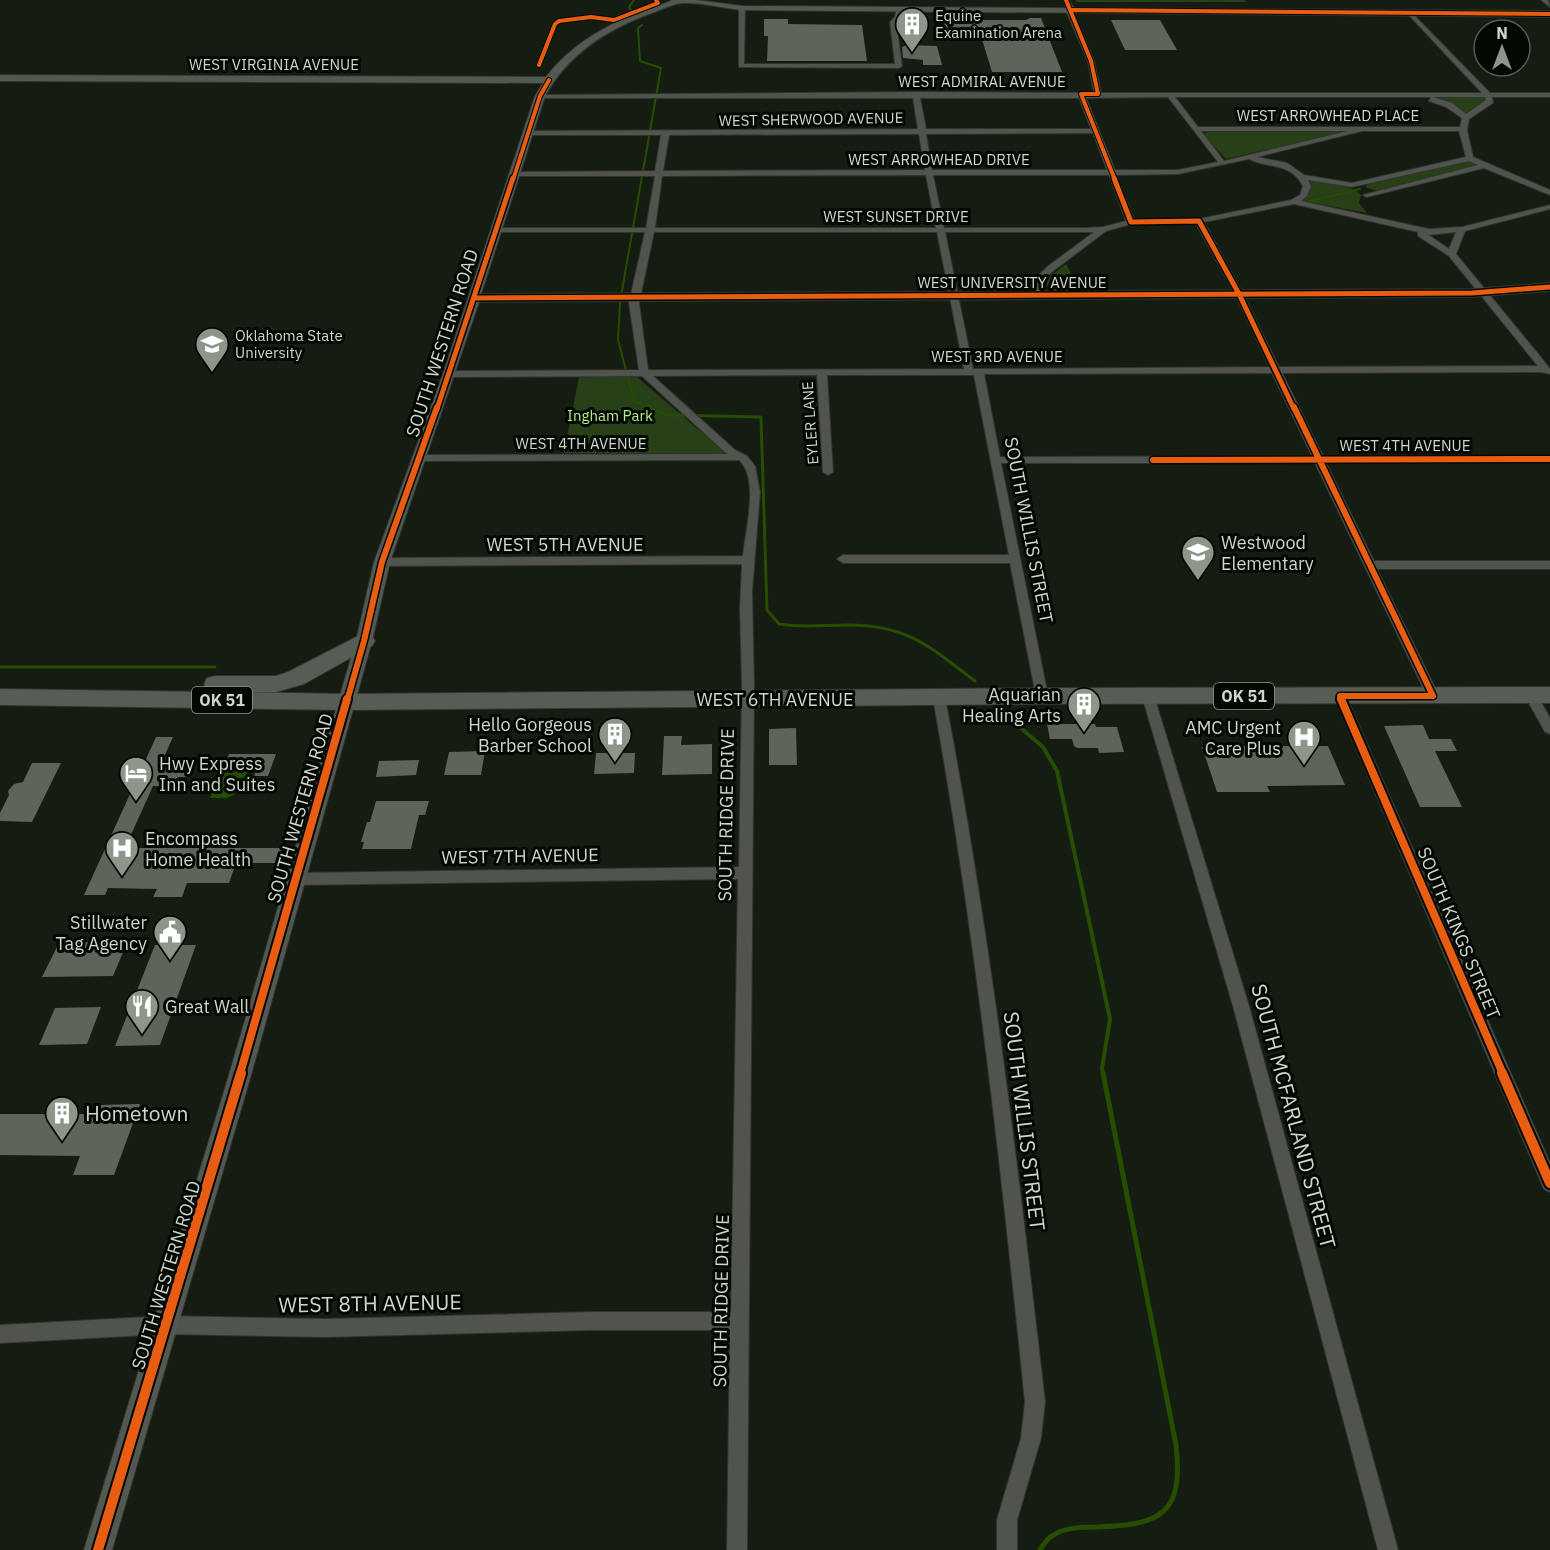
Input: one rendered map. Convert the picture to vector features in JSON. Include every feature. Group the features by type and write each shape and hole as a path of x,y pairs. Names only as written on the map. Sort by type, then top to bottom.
{"highway":[{"path":"0,684 276,684 312,671 364,641"},
{"name":"WEST 6TH AVENUE","path":"0,697 346,702 1042,696 1540,696"}],"street":[{"path":"680,0 742,8 1550,14"},
{"name":"SOUTH WESTERN ROAD","path":"98,1550 296,879 330,753 364,641 382,562 449,374 540,96 549,80 577,51 613,28 680,0"},
{"path":"1066,0 1072,10 1070,13 1090,60 1094,86 1098,94"},
{"path":"1544,0 1550,5"},
{"path":"742,8 741,66 899,66 893,22"},
{"path":"881,8 885,17 893,22"},
{"path":"893,22 898,17 899,8"},
{"path":"1408,12 1489,98 1465,117 1461,129 1470,158"},
{"name":"WEST VIRGINIA AVENUE","path":"0,78 549,80"},
{"name":"SOUTH WILLIS STREET","path":"916,94 929,173 954,296 995,460 1042,696"},
{"path":"1081,94 1131,222"},
{"path":"1169,94 1222,163"},
{"name":"WEST ADMIRAL AVENUE","path":"540,96 1169,94 1425,95 1489,98 1550,95"},
{"name":"WEST ADMIRAL AVENUE","path":"1425,95 1449,105 1465,117"},
{"name":"WEST ARROWHEAD PLACE","path":"1194,129 1461,129"},
{"name":"WEST ARROWHEAD DRIVE","path":"514,174 1178,172 1358,131 1358,129"},
{"name":"WEST SHERWOOD AVENUE","path":"527,133 1095,131"},
{"path":"660,134 658,174 650,230 626,297 638,338 644,373 731,452 742,456"},
{"path":"1276,150 1285,164"},
{"path":"1248,157 1285,164 1303,177 1352,185 1470,158 1550,193"},
{"path":"1352,185 1370,198 1485,166"},
{"path":"1294,202 1303,196 1307,186 1303,177"},
{"path":"1410,229 1442,233 1462,230 1549,207 1534,189 1538,189"},
{"name":"WEST SUNSET DRIVE","path":"495,231 1104,229 1131,222 1199,221 1294,202 1372,216 1384,223 1410,229"},
{"path":"1199,221 1239,294 1433,696"},
{"path":"1040,295 1038,281 1050,268 1104,229"},
{"path":"1410,229 1452,254 1480,292 1527,345 1547,372"},
{"path":"1452,254 1462,230"},
{"name":"WEST UNIVERSITY AVENUE","path":"474,297 1480,292 1550,287"},
{"name":"WEST 3RD AVENUE","path":"449,374 1274,370 1547,372"},
{"name":"EYLER LANE","path":"822,372 828,472"},
{"name":"WEST 4TH AVENUE","path":"420,458 742,456"},
{"name":"SOUTH RIDGE DRIVE","path":"737,1550 748,699 745,619 755,497 751,467 742,456"},
{"name":"WEST 4TH AVENUE","path":"995,460 1550,459"},
{"path":"843,560 1015,559"},
{"name":"WEST 5TH AVENUE","path":"382,562 748,561"},
{"path":"1369,566 1550,565"},
{"name":"SOUTH MCFARLAND STREET","path":"1148,696 1241,1006 1388,1550"},
{"name":"SOUTH KINGS STREET","path":"1340,696 1550,1183"},
{"path":"1540,696 1550,729"},
{"name":"SOUTH WILLIS STREET","path":"939,698 960,811 1008,1158 1035,1402 1031,1437 1007,1520 1007,1550"},
{"name":"WEST 7TH AVENUE","path":"296,879 745,873"},
{"name":"WEST 8TH AVENUE","path":"0,1334 166,1325 325,1328 591,1321 740,1321"}],"green space":[{"path":"1075,0 1245,0 1246,2 1077,2"},
{"path":"1488,95 1491,98 1465,117 1449,105 1427,97"},
{"path":"1209,131 1344,132 1226,159 1202,135"},
{"path":"1465,160 1473,161 1477,166 1376,191 1365,187 1367,184"},
{"path":"1307,180 1343,186 1356,191 1361,195 1359,203 1367,213 1303,201 1301,199"},
{"path":"1066,264 1080,290 1049,290 1045,280"},
{"name":"Ingham Park","path":"579,377 637,377 727,454 564,453"}],"shaded area":[{"path":"227,771 248,771 244,780 240,781 234,795 227,798 210,798 219,774"}],"building":[{"path":"1041,18 1062,72 992,72 981,36 944,36 940,20 1026,20"},
{"path":"764,19 788,19 788,24 862,25 867,61 767,61 768,36 764,36"},
{"path":"1111,20 1160,20 1177,50 1125,50"},
{"path":"907,45 937,46 942,65 923,65 923,60 903,58 902,47"},
{"name":"Aquarian Healing Arts","path":"1047,724 1095,724 1096,727 1117,727 1124,752 1099,753 1098,748 1077,748 1072,739 1050,739"},
{"path":"1423,725 1429,739 1451,739 1457,751 1435,751 1462,807 1420,807 1384,726"},
{"path":"796,728 797,765 769,765 769,729"},
{"path":"664,736 682,736 681,745 712,744 712,774 662,775"},
{"path":"156,737 173,737 164,757 175,757 173,764 194,764 188,777 178,777 174,786 153,786 125,848 283,848 278,863 236,863 229,883 187,883 182,897 153,897 157,889 108,888 105,895 84,895"},
{"path":"1328,746 1345,785 1267,786 1270,792 1217,792 1202,747"},
{"path":"485,751 481,775 444,775 449,752"},
{"name":"Hello Gorgeous Barber School","path":"596,753 635,753 634,773 594,774"},
{"path":"229,754 276,754 268,776 254,776 257,768 224,768"},
{"path":"419,760 416,775 376,777 379,761"},
{"path":"32,763 61,763 32,822 0,821 0,813 9,795 8,791 14,784 23,782"},
{"path":"376,801 429,801 425,815 419,815 411,849 362,849 364,842 361,842"},
{"path":"59,943 127,943 113,976 42,977"},
{"path":"155,945 196,945 160,1045 115,1046"},
{"path":"101,1007 87,1044 39,1045 55,1008"},
{"path":"140,1104 114,1175 73,1175 80,1156 0,1155 0,1114 96,1114 100,1105"}],"waterway":[{"path":"631,11 629,7 634,0"},
{"path":"642,25 638,28 640,61 661,68 620,302 618,340 634,401 652,409"},
{"path":"1302,203 1360,189"},
{"path":"648,407 666,415 761,417 767,610 779,624 848,625 887,629 931,648 975,681"},
{"path":"0,667 215,667"},
{"path":"1009,718 1043,747 1057,771 1110,1019 1103,1074"},
{"path":"1040,1550 1050,1537 1068,1529 1119,1526 1152,1518 1164,1511 1176,1487 1178,1468 1176,1445 1103,1073"}],"cycle path":[{"path":"539,65 555,24 559,21 591,17 614,20 658,3 656,0"},
{"path":"1066,0 1091,61 1098,94 1081,94 1131,222 1199,221 1239,294 1433,696 1340,696 1550,1183"},
{"path":"1072,10 1550,14"},
{"path":"98,1550 240,1075 364,641 382,562 449,374 540,96 549,80"},
{"path":"474,298 1472,293 1550,287"},
{"path":"1153,460 1550,459"}],"place":[{"name":"Equine Examination Arena","path":"912,53"},
{"name":"Oklahoma State University","path":"212,373"},
{"name":"Westwood Elementary","path":"1198,581"},
{"name":"Aquarian Healing Arts","path":"1084,733"},
{"name":"Hello Gorgeous Barber School","path":"615,763"},
{"name":"AMC Urgent Care Plus","path":"1304,766"},
{"name":"Hwy Express Inn and Suites","path":"136,802"},
{"name":"Encompass Home Health","path":"122,877"},
{"name":"Stillwater Tag Agency","path":"170,961"},
{"name":"Great Wall","path":"142,1035"},
{"name":"Hometown","path":"62,1142"}]}
